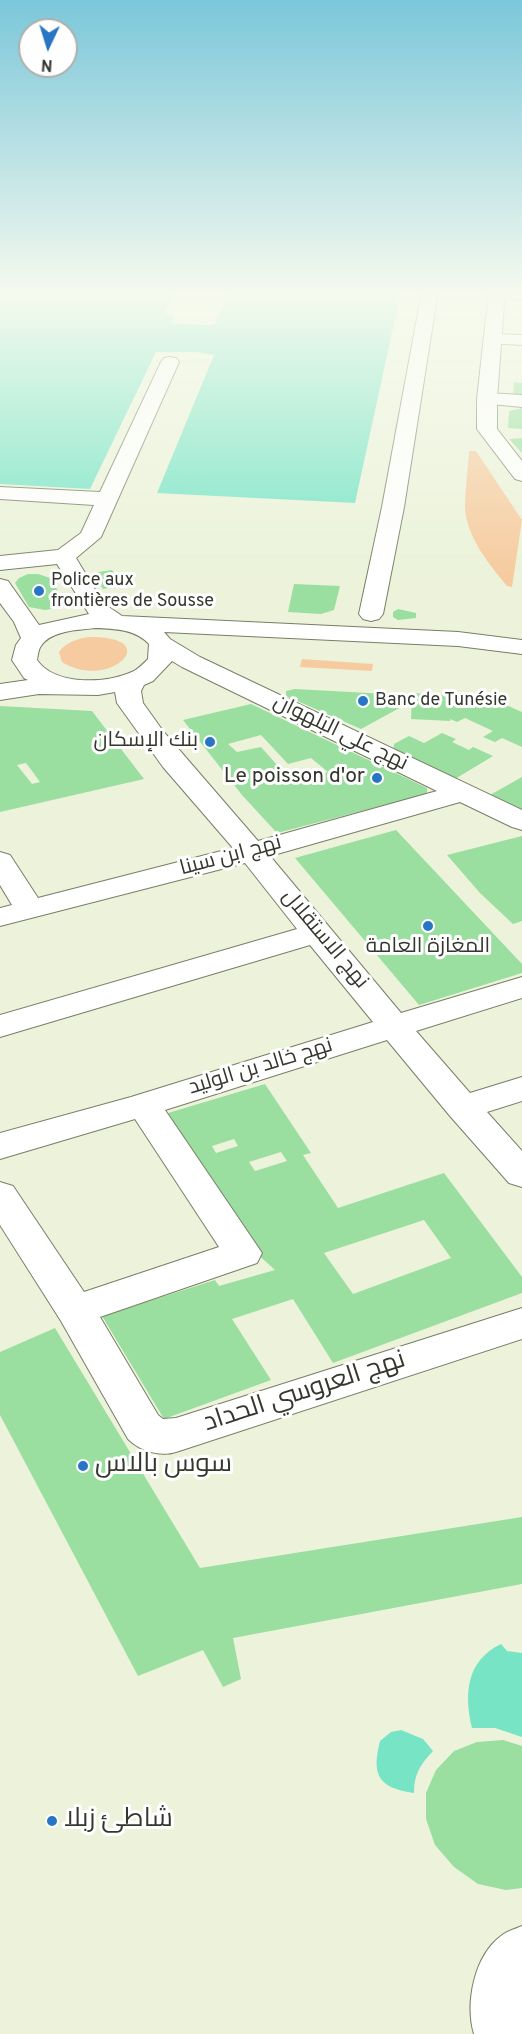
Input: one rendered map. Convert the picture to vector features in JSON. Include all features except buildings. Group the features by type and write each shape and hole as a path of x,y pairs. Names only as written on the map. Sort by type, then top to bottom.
{"street":[{"path":"0,563 63,556 90,537 159,386"},
{"path":"371,614 393,507 414,386"},
{"path":"488,386 487,429 515,459 522,475"},
{"path":"487,399 522,400"},
{"path":"0,494 107,499"},
{"path":"63,556 94,607 119,622"},
{"path":"0,586 26,622 32,640"},
{"path":"2,663 45,632 69,624 96,621 458,639 522,647"},
{"name":"نهج علي البلهوان","path":"119,622 138,627 191,662 522,821"},
{"path":"132,691 161,660 163,652 159,642 216,627"},
{"path":"458,639 522,634"},
{"path":"32,640 23,658 34,675"},
{"path":"2,663 64,686"},
{"path":"0,692 39,686 64,686"},
{"name":"نهج الاستقلال","path":"64,686 92,688 114,694 132,691 177,767 252,852 316,933 396,1026 462,1108 522,1174"},
{"name":"نهج ابن سينا","path":"0,917 252,852 461,792"},
{"path":"0,861 30,909"},
{"path":"0,1026 316,933"},
{"name":"نهج خالد بن الوليد","path":"0,1146 522,987"},
{"path":"462,1108 522,1089"},
{"path":"75,1310 243,1252 142,1104"},
{"name":"نهج العروسي الحداد","path":"0,1195 75,1310 142,1427 147,1432 161,1437 176,1435 522,1323"},
{"path":"502,2034 496,2009 499,1987 507,1969 522,1953"}],"shaded area":[{"path":"469,451 476,451 522,520 512,587 507,586 486,560 470,530 465,508"},
{"path":"89,637 112,639 124,645 127,652 122,660 112,667 97,671 80,669 62,662 59,652 65,646"},
{"path":"302,659 373,664 372,671 300,667"}],"water":[{"path":"0,386 140,386 90,489 0,484"},
{"path":"201,386 380,386 355,503 157,493"},
{"path":"501,1644 507,1651 522,1653 522,1737 495,1728 472,1728 468,1703 470,1680 481,1660 489,1651"},
{"path":"401,1730 423,1739 433,1751 419,1770 414,1793 385,1784 378,1772 377,1753 380,1741 391,1732"}],"place":[{"name":"Police aux frontières de Sousse","path":"39,591"},
{"name":"Banc de Tunésie","path":"363,701"},
{"name":"بنك الإسكان","path":"210,742"},
{"name":"Le poisson d'or","path":"377,778"},
{"name":"المغازة العامة","path":"428,926"},
{"name":"سوس بالاس","path":"83,1466"},
{"name":"شاطئ زبلا","path":"52,1821"}]}
